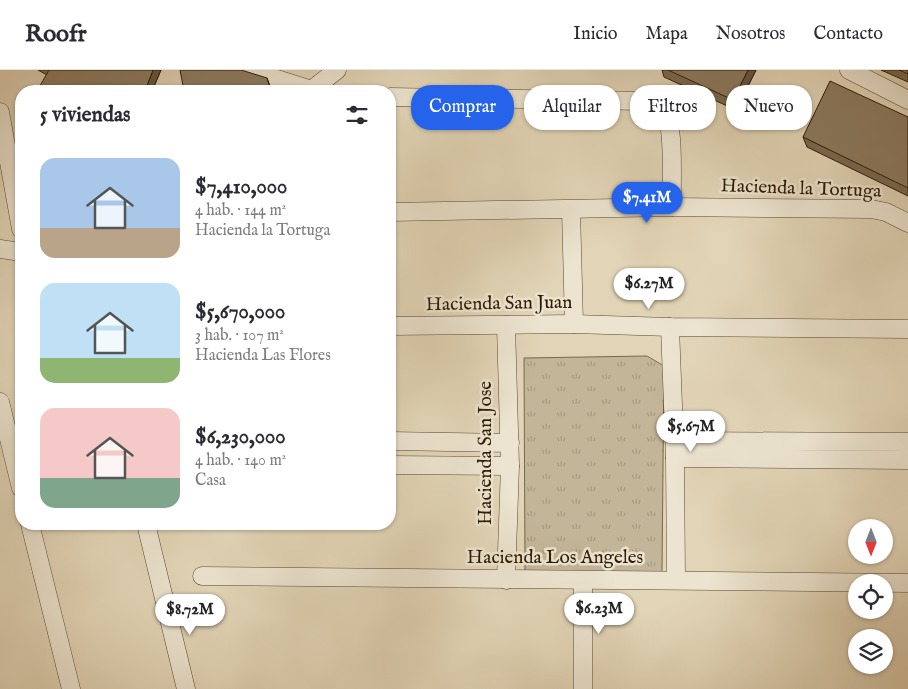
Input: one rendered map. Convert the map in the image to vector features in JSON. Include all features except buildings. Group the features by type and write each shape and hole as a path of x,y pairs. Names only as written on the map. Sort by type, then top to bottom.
{"street":[{"path":"248,70 295,85"},
{"path":"317,85 336,70"},
{"path":"849,70 908,100"},
{"path":"396,97 646,101 659,106 666,114 671,128 672,207"},
{"path":"0,112 15,196"},
{"name":"Hacienda la Tortuga","path":"396,212 672,207 871,209 886,212 908,224"},
{"path":"571,210 574,324"},
{"path":"0,249 15,251"},
{"name":"Hacienda San Juan","path":"396,326 574,324 670,327 908,329"},
{"name":"Hacienda San Jose","path":"506,325 510,443 506,580"},
{"path":"670,327 675,449 676,580"},
{"path":"0,402 15,463"},
{"path":"396,441 510,443"},
{"path":"675,449 908,442"},
{"path":"675,449 908,460"},
{"path":"396,465 510,466"},
{"path":"31,530 71,689"},
{"path":"147,530 186,689"},
{"name":"Hacienda Los Angeles","path":"202,576 908,583"},
{"path":"583,581 583,689"}],"green space":[{"path":"647,356 664,366 662,572 533,575 525,570 524,358"}]}
